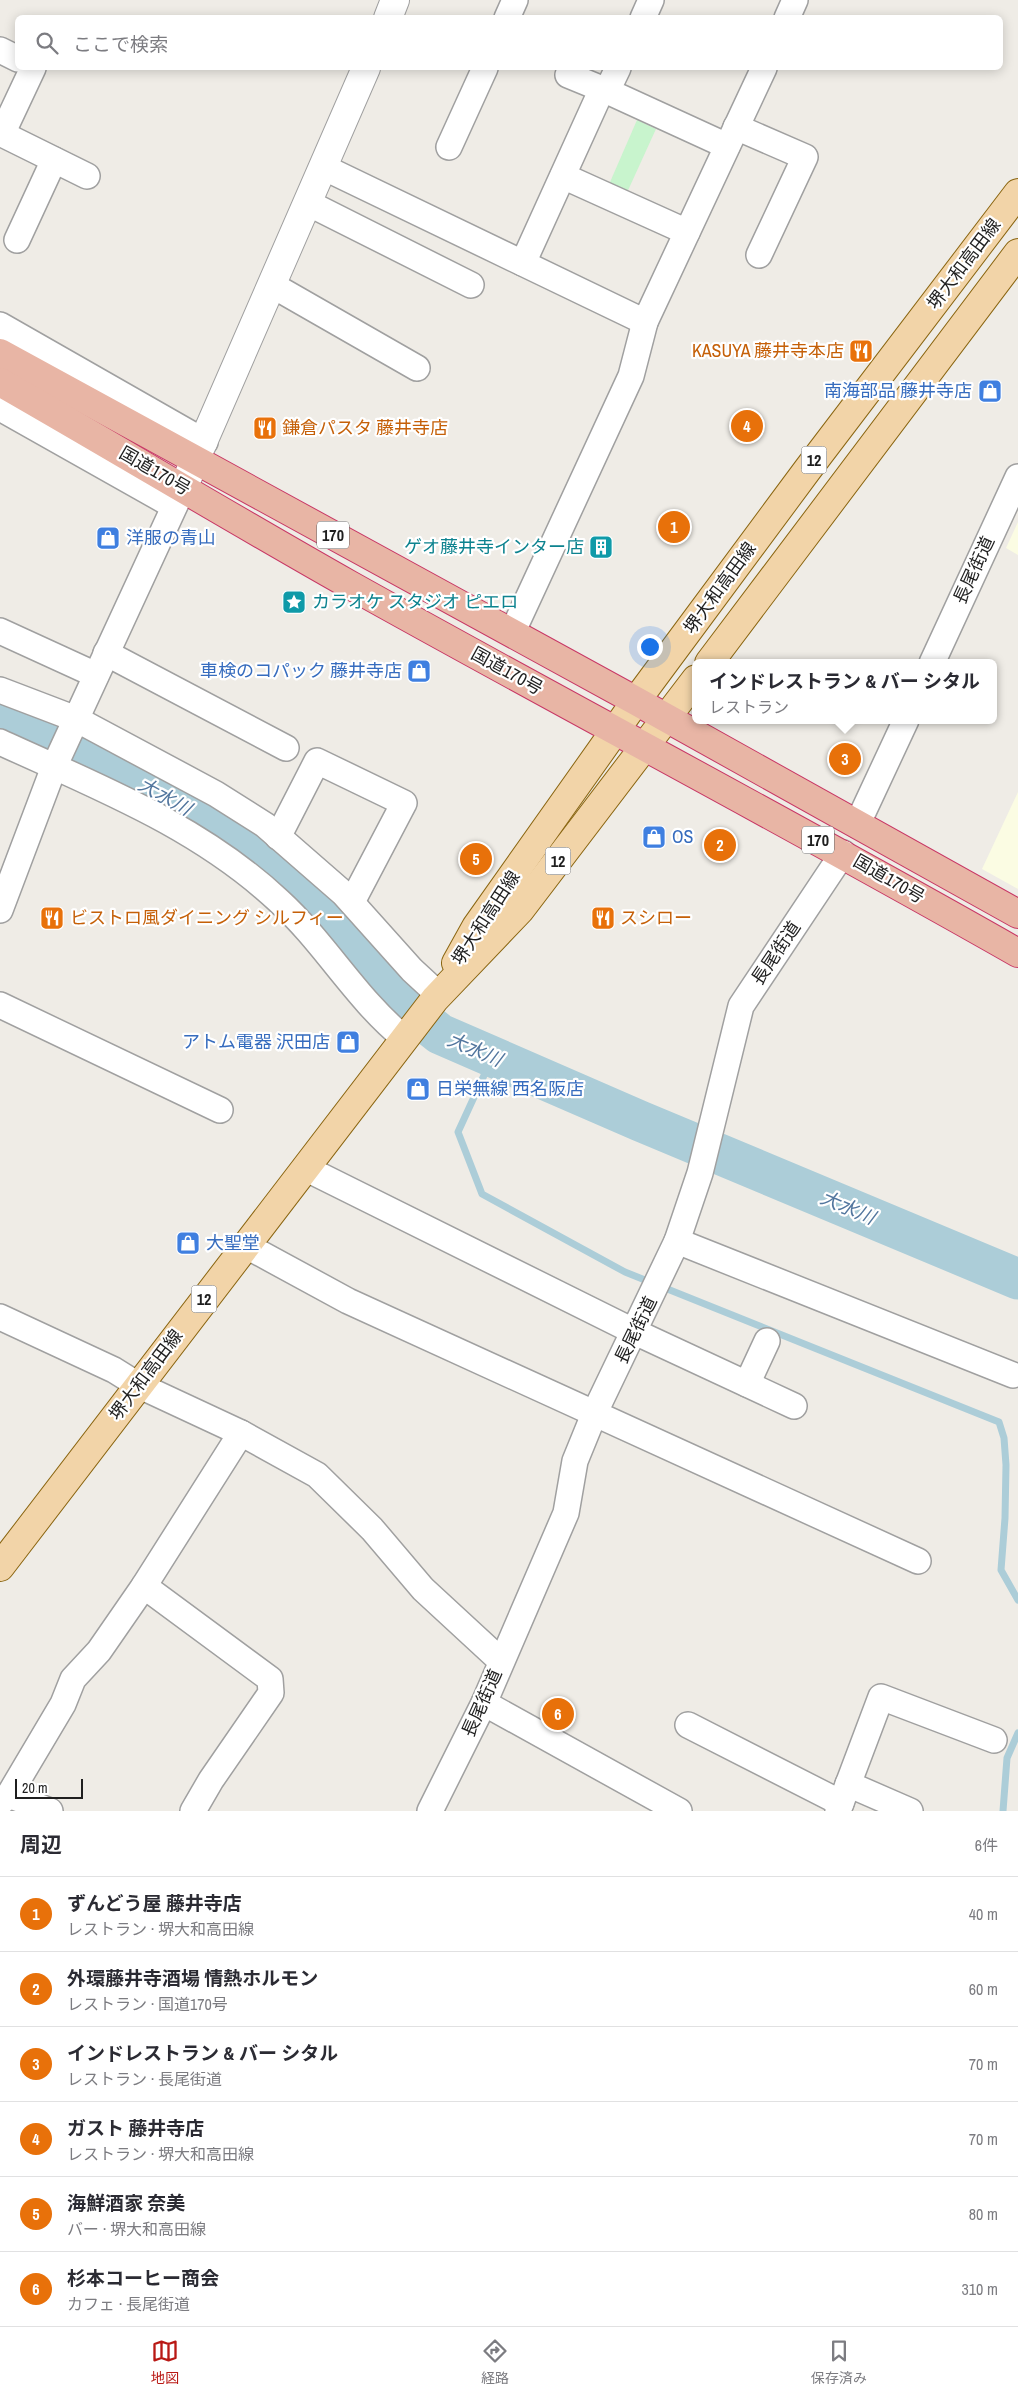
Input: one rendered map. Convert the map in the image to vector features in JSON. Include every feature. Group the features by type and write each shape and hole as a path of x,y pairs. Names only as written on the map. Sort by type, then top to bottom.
{"highway":[{"name":"国道170号","path":"0,353 200,451 512,633 1018,914"},
{"name":"国道170号","path":"0,382 179,497 347,583 616,732 843,853 1018,953"}],"main road":[{"name":"堺大和高田線","path":"437,996 476,927 616,732 636,701 808,468 1018,193"},
{"name":"堺大和高田線","path":"712,659 1013,268"},
{"name":"堺大和高田線","path":"0,1567 245,1244 437,996 520,910 692,684"}],"street":[{"path":"389,15 395,0"},
{"path":"508,15 515,0"},
{"path":"788,15 795,0"},
{"path":"0,50 15,58"},
{"path":"33,70 1,134 87,176"},
{"path":"0,910 57,761 200,451 365,70"},
{"path":"449,148 484,70"},
{"path":"523,263 604,90 617,70"},
{"path":"512,633 631,376 645,322 761,70"},
{"path":"568,75 731,137 805,157 759,254"},
{"path":"17,240 54,160"},
{"path":"323,167 645,322"},
{"path":"563,176 687,232"},
{"path":"308,203 472,285"},
{"path":"272,285 417,368"},
{"path":"0,325 200,451"},
{"path":"0,408 179,497"},
{"name":"長尾街道","path":"934,659 1018,477"},
{"path":"0,631 101,664 286,748"},
{"path":"0,690 75,722 216,794 265,825 352,902 437,996"},
{"path":"858,825 904,724"},
{"path":"0,742 57,761 144,807 236,864 280,901 318,941 352,988 380,1018 407,1035"},
{"path":"278,836 317,760 404,803 352,902"},
{"name":"長尾街道","path":"430,1811 484,1703 566,1513 575,1461 595,1412 677,1241 702,1164 742,1006 843,853"},
{"path":"0,1005 220,1110"},
{"path":"305,1168 635,1332 794,1406"},
{"path":"677,1241 1013,1375"},
{"path":"245,1244 348,1300 918,1561"},
{"path":"0,1317 114,1370 138,1385 241,1433 317,1475 372,1529 423,1589 501,1661"},
{"path":"747,1384 767,1341"},
{"path":"50,1811 4,1799 63,1704 73,1679 99,1651 144,1586 241,1433"},
{"path":"144,1586 270,1679 271,1693 211,1780 193,1811"},
{"path":"842,1799 881,1697 994,1740"},
{"path":"484,1703 679,1811"},
{"path":"688,1725 842,1799 910,1811"}],"shaded area":[{"path":"1018,522 1018,555 1006,548"},
{"path":"1018,792 1018,889 982,869"}],"green space":[{"path":"637,120 656,129 625,197 607,189"}],"waterway":[{"name":"大水川","path":"0,715 83,751 196,812 248,847 284,875 321,910 395,998 440,1034 640,1121 1018,1279"},
{"path":"492,1058 458,1132 482,1194 625,1272 999,1422 1004,1438 1006,1465 1005,1518 1001,1570 1018,1600"},
{"path":"1003,1811 1007,1758 1018,1733"}],"place":[{"name":"KASUYA 藤井寺本店","path":"861,351"},
{"name":"南海部品 藤井寺店","path":"990,391"},
{"name":"ガスト 藤井寺店","path":"747,426"},
{"name":"鎌倉パスタ 藤井寺店","path":"265,428"},
{"name":"ずんどう屋 藤井寺店","path":"674,527"},
{"name":"洋服の青山","path":"108,538"},
{"name":"ゲオ藤井寺インター店","path":"601,547"},
{"name":"カラオケ スタジオ ピエロ","path":"294,602"},
{"name":"車検のコパック 藤井寺店","path":"419,671"},
{"name":"インドレストラン & バー シタル","path":"845,759"},
{"name":"OS","path":"654,837"},
{"name":"外環藤井寺酒場 情熱ホルモン","path":"720,845"},
{"name":"海鮮酒家 奈美","path":"476,859"},
{"name":"ビストロ風ダイニング シルフィー","path":"52,918"},
{"name":"スシロー","path":"603,918"},
{"name":"アトム電器 沢田店","path":"348,1042"},
{"name":"日栄無線 西名阪店","path":"418,1089"},
{"name":"大聖堂","path":"188,1243"},
{"name":"杉本コーヒー商会","path":"558,1714"}]}
